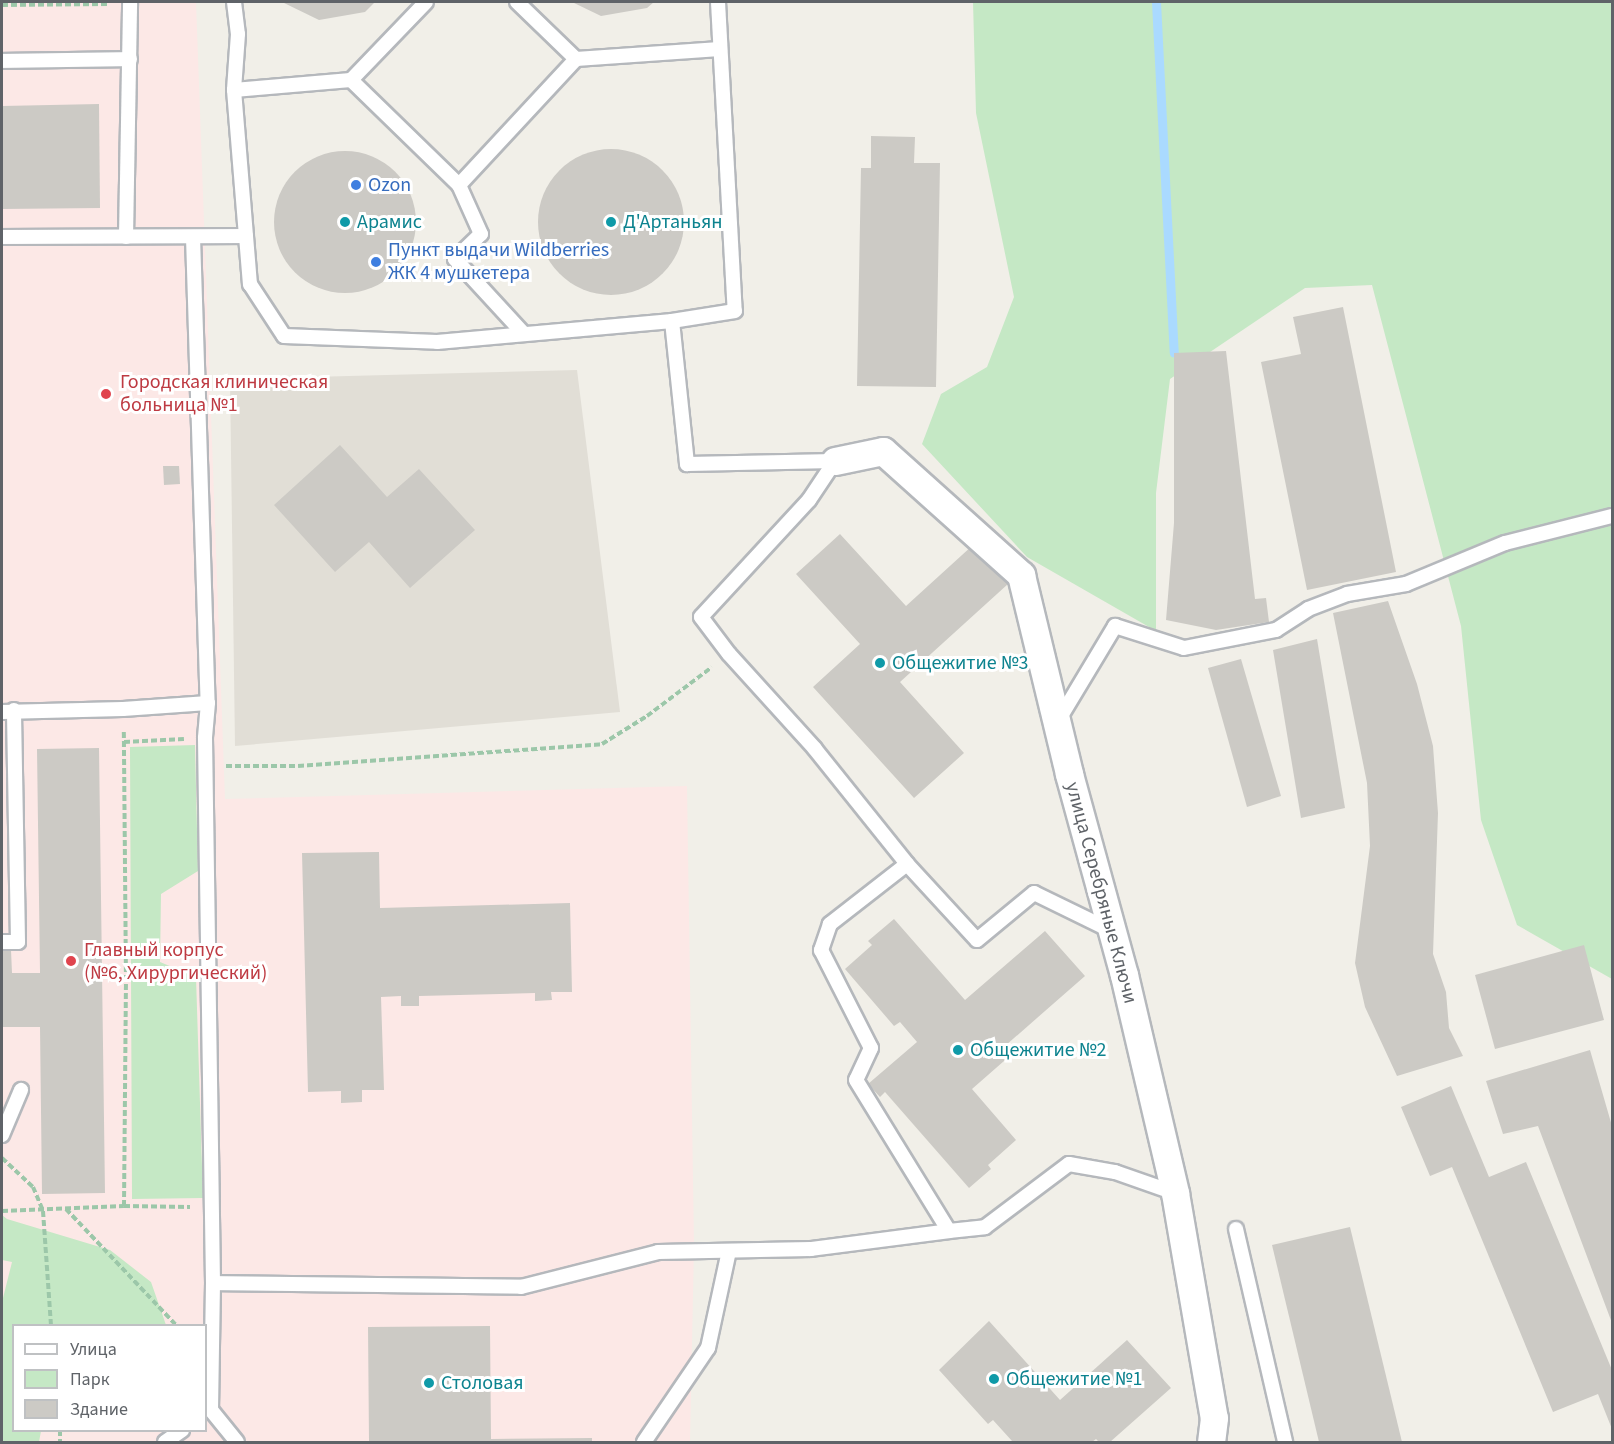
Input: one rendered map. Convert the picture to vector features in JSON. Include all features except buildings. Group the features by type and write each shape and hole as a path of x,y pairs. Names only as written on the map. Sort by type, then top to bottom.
{"street":[{"name":"улица Серебряные Ключи","path":"835,461 883,451 1021,575 1112,932 1175,1193 1214,1418 1212,1443"}],"lane":[{"path":"234,2 238,34 234,90 250,284 284,336 437,342 672,321 735,311 718,2"},
{"path":"234,90 351,80 426,2"},
{"path":"517,2 576,59"},
{"path":"126,237 130,3"},
{"path":"459,185 576,59 720,49"},
{"path":"2,62 129,59"},
{"path":"351,80 459,185 481,234 455,259 525,334"},
{"path":"2,237 246,236"},
{"path":"193,237 208,703 205,738 213,1283 208,1412 237,1443"},
{"path":"672,321 687,464 835,461"},
{"path":"835,461 809,500 701,617 729,654 815,749 907,864 977,940 1034,893 1112,932"},
{"path":"1057,722 1115,626 1185,648 1276,630 1308,609 1347,594 1406,584 1505,543 1612,516"},
{"path":"2,942 18,942 8,711 123,709 208,703"},
{"path":"907,864 830,924 821,950 871,1048 856,1080 949,1231"},
{"path":"2,1135 21,1090"},
{"path":"213,1283 521,1287 658,1252 811,1249 985,1227 1068,1164 1115,1172 1175,1193"},
{"path":"1236,1229 1285,1443"},
{"path":"644,1443 708,1348 729,1251"},
{"path":"165,1443 181,1432"}],"path":[{"path":"2,5 130,3"},
{"path":"207,766 298,766 602,744 647,716 729,654"},
{"path":"124,1206 124,742 205,738"},
{"path":"2,1158 33,1186 43,1211 51,1324"},
{"path":"2,1211 124,1206 212,1208"},
{"path":"65,1208 175,1324"}],"shaded area":[{"name":"Городская клиническая больница №1","path":"2,2 196,2 225,799 687,786 694,1245 690,1442 2,1442"},
{"path":"577,370 620,712 235,746 230,379"}],"green space":[{"path":"973,2 1612,2 1612,979 1517,925 1481,820 1461,626 1372,285 1305,288 1170,379 1156,493 1156,631 1027,557 922,444 941,394 987,367 1014,297 976,113"},
{"path":"195,745 198,871 161,894 160,962 196,977 203,1198 132,1199 130,747"},
{"path":"2,1215 7,1219 110,1250 151,1282 166,1324 12,1324 12,1432 41,1432 39,1442 2,1442 2,1302 12,1262 2,1260"}],"waterway":[{"path":"1156,2 1174,353"}],"place":[{"name":"Ozon","path":"356,185"},
{"name":"Арамис","path":"345,222"},
{"name":"Д'Артаньян","path":"611,222"},
{"name":"Пункт выдачи Wildberries ЖК 4 мушкетера","path":"376,262"},
{"name":"Городская клиническая больница №1","path":"106,394"},
{"name":"Общежитие №3","path":"880,663"},
{"name":"Главный корпус (№6, Хирургический)","path":"71,961"},
{"name":"Общежитие №2","path":"958,1050"},
{"name":"Общежитие №1","path":"994,1379"},
{"name":"Столовая","path":"429,1383"}]}
